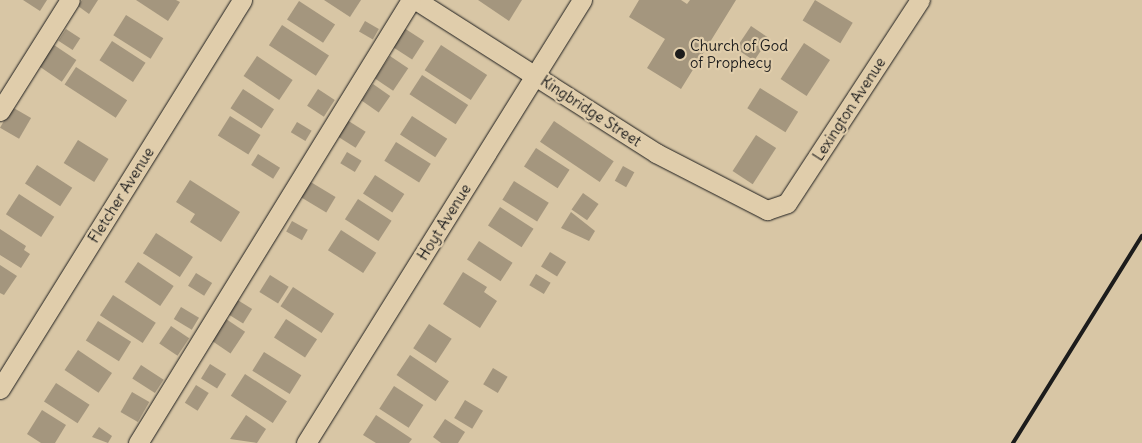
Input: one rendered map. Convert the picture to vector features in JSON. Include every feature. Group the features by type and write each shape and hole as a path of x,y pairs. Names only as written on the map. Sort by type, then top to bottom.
{"street":[{"path":"0,111 70,0"},
{"name":"Fletcher Avenue","path":"0,389 242,0"},
{"path":"138,443 411,0"},
{"name":"Kingbridge Street","path":"416,0 702,180 753,207 772,210"},
{"name":"Hoyt Avenue","path":"306,443 582,0"},
{"name":"Lexington Avenue","path":"772,210 787,203 920,0"}],"building":[{"path":"23,0 47,0 40,11"},
{"path":"82,0 98,0 89,14 78,6"},
{"path":"136,0 176,0 180,2 168,21"},
{"path":"324,0 361,0 350,17"},
{"path":"478,0 522,0 509,21"},
{"name":"Church of God of Prophecy","path":"639,0 681,0 687,4 690,0 736,0 681,89 647,68 665,39 629,17"},
{"path":"815,0 853,23 840,43 803,21"},
{"path":"299,1 335,24 323,43 287,19"},
{"path":"126,15 163,38 151,59 113,35"},
{"path":"365,21 379,29 373,39 359,31"},
{"path":"282,25 329,55 316,76 269,45"},
{"path":"751,26 769,38 754,61 736,48"},
{"path":"404,28 424,41 412,60 392,46"},
{"path":"66,29 80,38 73,50 58,41"},
{"path":"112,41 146,63 133,82 99,60"},
{"path":"804,43 830,60 807,96 781,79"},
{"path":"54,45 76,60 62,82 39,67"},
{"path":"441,45 487,75 471,100 425,70"},
{"path":"257,56 293,80 279,100 244,76"},
{"path":"390,56 408,68 393,91 375,78"},
{"path":"76,67 127,100 116,118 65,85"},
{"path":"422,75 468,105 456,124 409,94"},
{"path":"373,84 390,96 379,112 362,100"},
{"path":"760,88 798,112 785,132 747,108"},
{"path":"243,89 274,109 262,128 230,108"},
{"path":"318,89 335,100 324,117 307,106"},
{"path":"12,107 31,118 19,139 0,128"},
{"path":"230,116 261,135 248,155 218,136"},
{"path":"412,116 447,139 435,157 400,134"},
{"path":"347,120 366,132 356,148 337,136"},
{"path":"554,121 614,161 600,182 540,142"},
{"path":"297,122 312,131 305,141 291,132"},
{"path":"756,135 776,148 753,184 733,171"},
{"path":"78,140 109,159 94,182 64,163"},
{"path":"396,142 431,164 419,182 384,161"},
{"path":"536,148 570,170 558,188 524,166"},
{"path":"347,152 362,161 355,172 340,163"},
{"path":"258,154 280,168 273,179 251,165"},
{"path":"37,165 72,188 60,206 25,183"},
{"path":"623,166 634,172 626,187 615,181"},
{"path":"375,175 404,194 392,213 363,193"},
{"path":"190,180 240,212 221,242 190,222 195,214 176,202"},
{"path":"309,181 336,197 326,212 300,196"},
{"path":"514,181 549,203 537,221 502,200"},
{"path":"583,193 599,204 587,220 572,209"},
{"path":"19,194 54,217 41,237 6,214"},
{"path":"358,199 392,221 378,241 345,219"},
{"path":"500,207 534,229 522,247 488,225"},
{"path":"571,212 595,231 589,241 561,228"},
{"path":"292,221 308,230 302,240 286,231"},
{"path":"0,229 26,246 24,250 30,254 21,268 0,255"},
{"path":"341,230 376,253 363,273 328,250"},
{"path":"156,233 193,257 180,277 143,253"},
{"path":"479,241 513,263 501,281 467,259"},
{"path":"550,252 566,262 557,276 541,266"},
{"path":"138,262 174,286 160,306 125,282"},
{"path":"0,265 17,276 4,295 0,293"},
{"path":"463,272 487,287 484,292 497,301 480,328 443,304"},
{"path":"196,273 212,283 204,296 188,286"},
{"path":"536,274 551,283 544,294 529,285"},
{"path":"270,275 289,287 278,304 259,292"},
{"path":"293,287 334,314 322,333 280,306"},
{"path":"113,295 156,323 143,343 100,315"},
{"path":"236,299 252,309 243,323 227,313"},
{"path":"181,307 199,318 192,330 174,319"},
{"path":"226,319 245,332 231,353 211,341"},
{"path":"286,319 317,339 305,358 274,337"},
{"path":"98,321 131,342 119,361 86,341"},
{"path":"429,324 452,339 436,363 413,348"},
{"path":"171,326 189,338 177,356 159,343"},
{"path":"78,350 112,373 99,393 65,370"},
{"path":"264,352 301,375 290,394 252,371"},
{"path":"410,355 449,381 436,401 397,375"},
{"path":"210,364 226,374 217,388 201,378"},
{"path":"141,365 164,380 155,393 132,378"},
{"path":"493,368 508,377 498,393 483,384"},
{"path":"245,374 287,401 273,423 231,396"},
{"path":"56,383 90,405 78,423 44,401"},
{"path":"196,385 209,393 198,411 185,403"},
{"path":"394,386 423,405 409,428 379,409"},
{"path":"132,392 149,402 138,422 120,412"},
{"path":"465,400 483,411 472,429 454,418"},
{"path":"42,410 66,425 55,443 41,443 27,434"},
{"path":"246,415 266,429 257,443 230,439"},
{"path":"376,415 412,439 409,443 376,443 363,435"},
{"path":"445,419 465,432 458,443 441,443 433,437"},
{"path":"99,427 112,436 108,443 92,437"}],"railway":[{"path":"1013,443 1142,236"}],"place":[{"name":"Church of God of Prophecy","path":"680,54"}]}
